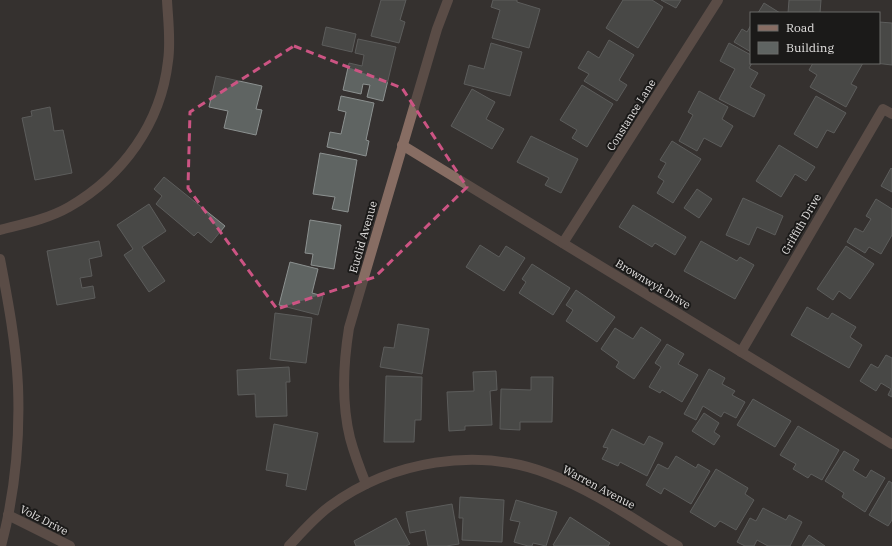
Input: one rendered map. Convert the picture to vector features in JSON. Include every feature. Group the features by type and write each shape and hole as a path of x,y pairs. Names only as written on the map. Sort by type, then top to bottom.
{"street":[{"path":"0,230 39,219 68,207 93,191 113,174 133,152 157,109 164,87 168,61 169,34 167,0"},
{"name":"Euclid Avenue","path":"366,484 350,439 346,420 343,384 345,352 349,328 437,29 448,0"},
{"name":"Constance Lane","path":"563,243 718,0"},
{"name":"Griffith Drive","path":"741,352 883,109 892,114"},
{"name":"Brownwyk Drive","path":"402,145 892,444"},
{"path":"0,259 14,340 18,385 18,431 16,460 8,515 1,546"},
{"name":"Warren Avenue","path":"289,546 309,524 330,506 366,484 399,471 427,464 455,460 484,460 516,465 548,473 574,485 678,546"},
{"name":"Volz Drive","path":"8,515 70,546"}],"highlighted area":[{"path":"294,46 402,88 467,187 375,277 277,309 188,188 190,112"}],"building":[{"path":"381,0 406,0 400,20 405,22 399,43 371,36"},
{"path":"493,0 517,0 517,2 540,9 529,48 492,38 500,10 491,7"},
{"path":"623,0 652,0 663,7 638,48 606,28"},
{"path":"661,0 681,0 676,8"},
{"path":"789,0 821,0 820,12 788,12"},
{"path":"764,3 778,12 759,12"},
{"path":"880,22 892,23 892,65 880,64"},
{"path":"326,27 356,34 352,52 322,45"},
{"path":"750,27 750,51 734,42 742,29 747,32"},
{"path":"358,39 396,47 383,101 367,97 370,85 363,84 361,94 343,90 349,63 362,66 364,55 355,53"},
{"path":"609,40 634,55 619,80 627,85 617,101 584,81 589,74 578,68 588,51 599,58"},
{"path":"491,43 522,52 510,96 464,84 469,65 484,69"},
{"path":"729,43 750,54 750,64 751,64 749,68 758,73 750,87 765,95 754,117 719,99 735,69 720,61"},
{"path":"812,64 862,64 851,84 857,87 846,107 810,87 817,75 809,70"},
{"path":"216,76 262,86 256,109 262,110 256,135 224,128 228,111 209,107"},
{"path":"582,85 613,104 587,147 572,138 577,130 560,120"},
{"path":"472,89 495,102 486,119 504,129 492,149 451,126"},
{"path":"699,91 728,107 722,119 733,126 721,147 704,138 697,151 679,141 693,115 688,112"},
{"path":"341,96 374,103 366,140 369,141 366,156 327,147 330,132 341,134 346,112 338,110"},
{"path":"816,96 846,113 834,133 827,130 817,148 794,134"},
{"path":"50,107 54,131 63,130 72,173 35,180 22,118 32,116 31,111"},
{"path":"531,136 578,159 561,193 545,185 549,178 517,162"},
{"path":"672,141 701,159 673,203 657,193 664,181 658,177 666,163 660,160"},
{"path":"779,145 815,167 806,181 795,174 781,197 756,181"},
{"path":"320,153 357,160 348,212 332,209 335,197 313,194"},
{"path":"891,168 892,169 892,192 881,186"},
{"path":"164,177 225,226 211,243 198,232 194,236 156,204 162,196 154,189"},
{"path":"697,189 712,199 699,218 684,208"},
{"path":"743,198 783,216 775,235 757,227 749,245 726,235"},
{"path":"876,199 892,209 892,235 881,254 869,247 865,253 847,242 855,228 863,232 871,219 866,216"},
{"path":"149,204 166,231 142,247 165,281 149,292 124,255 133,249 117,225"},
{"path":"633,205 686,237 675,255 655,243 652,247 619,227"},
{"path":"310,220 341,225 334,269 311,265 313,254 305,253"},
{"path":"99,241 102,256 89,259 92,276 80,278 82,288 93,286 95,298 57,305 47,251"},
{"path":"701,241 737,261 740,257 754,265 735,299 684,271"},
{"path":"480,245 499,257 506,246 525,258 504,291 466,267"},
{"path":"846,246 874,264 850,299 839,291 833,300 817,289"},
{"path":"290,262 318,269 312,293 323,296 318,315 279,305"},
{"path":"532,264 570,288 553,315 519,293 526,282 522,279"},
{"path":"576,290 615,317 597,342 566,321 573,310 566,305"},
{"path":"807,307 828,319 832,313 856,327 850,337 862,345 849,368 791,335"},
{"path":"275,313 312,318 306,363 270,359"},
{"path":"398,324 429,329 422,374 380,367 384,347 394,348"},
{"path":"641,327 661,340 634,379 616,367 619,362 601,349 615,328 633,339"},
{"path":"667,344 684,354 678,364 698,375 682,402 662,390 660,393 649,387 661,367 655,363"},
{"path":"886,355 892,358 892,397 888,395 891,389 881,383 876,391 860,381 871,364 878,368"},
{"path":"289,367 290,382 286,382 287,416 256,417 255,394 238,395 237,370"},
{"path":"709,369 725,378 722,384 735,391 732,395 745,402 736,418 724,412 721,417 703,406 696,420 684,414"},
{"path":"496,371 497,390 490,391 492,425 465,426 465,430 449,431 447,392 474,391 473,372"},
{"path":"386,376 422,377 421,420 415,420 414,442 384,442"},
{"path":"531,377 553,377 552,422 520,422 520,430 500,429 501,389 531,390"},
{"path":"753,399 791,421 775,447 737,425"},
{"path":"704,413 719,423 714,432 720,436 714,445 692,431"},
{"path":"274,424 318,433 306,490 286,486 288,474 266,470"},
{"path":"798,426 839,450 822,480 811,474 808,478 793,469 796,464 780,455"},
{"path":"612,429 644,445 649,436 663,443 647,476 620,462 618,466 602,459 608,448 603,447"},
{"path":"844,451 859,460 853,470 866,478 871,470 885,478 865,512 842,497 844,493 825,481"},
{"path":"676,456 696,468 698,464 710,471 691,504 664,488 661,494 646,485 658,464 668,469"},
{"path":"716,469 748,488 745,494 754,500 736,530 720,521 715,527 690,512"},
{"path":"889,481 892,483 892,520 888,526 869,515"},
{"path":"460,497 504,500 502,542 462,540 463,518 459,518"},
{"path":"516,500 557,512 546,546 533,543 532,546 528,546 514,542 520,522 510,520"},
{"path":"452,504 459,544 428,546 425,530 410,533 406,512"},
{"path":"763,508 786,520 789,515 802,522 790,546 768,546 757,540 754,546 745,546 737,542 750,518 756,521"},
{"path":"570,517 610,543 608,546 553,545"},
{"path":"396,518 410,544 406,546 356,546 354,541"},
{"path":"809,535 825,546 802,546"}]}
